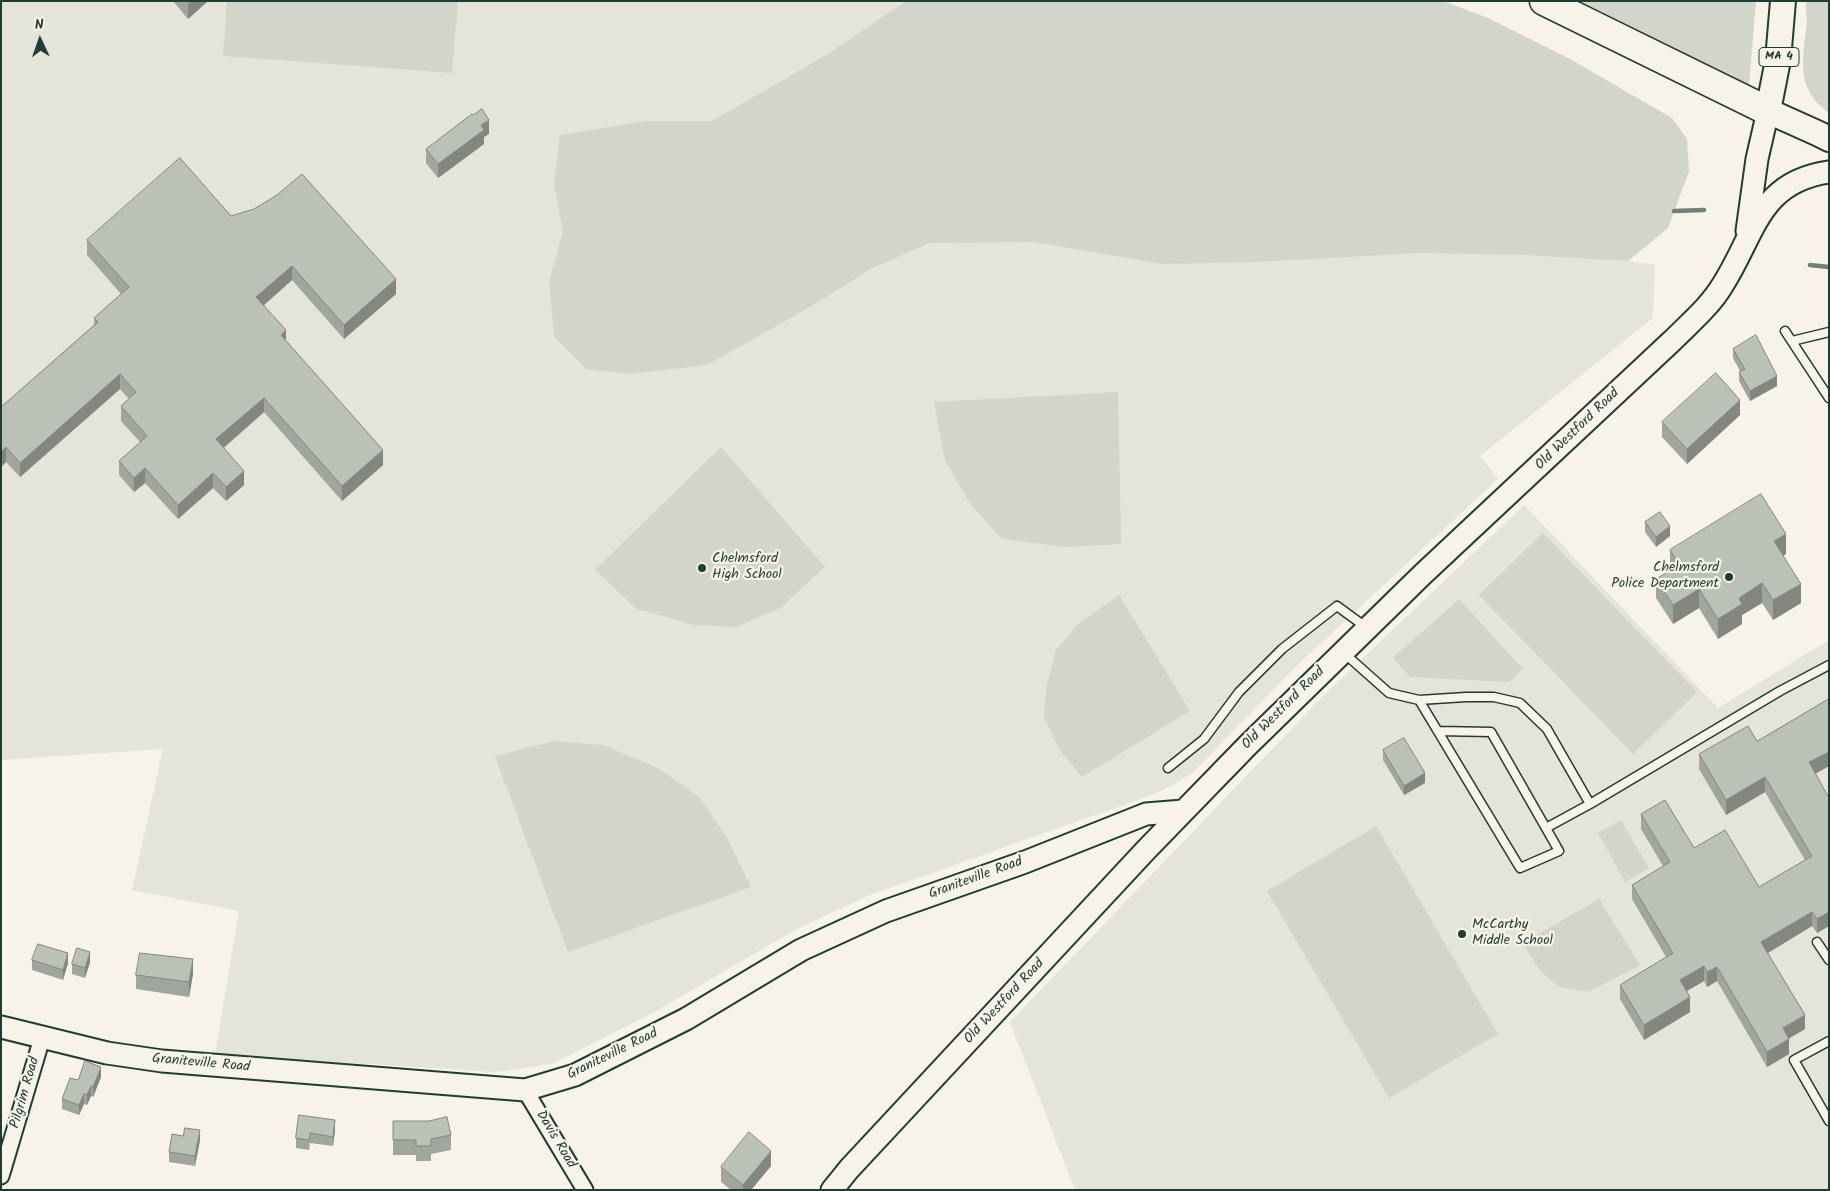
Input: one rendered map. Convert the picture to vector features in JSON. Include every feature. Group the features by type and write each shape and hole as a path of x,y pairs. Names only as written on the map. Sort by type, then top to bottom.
{"highway":[{"path":"1544,1 1768,111"}],"main road":[{"name":"MA 4","path":"1768,111 1778,60 1784,1"},
{"path":"1768,111 1829,139"},
{"name":"Old Westford Road","path":"1746,241 1757,159 1768,111"},
{"name":"Old Westford Road","path":"832,1190 848,1169 1183,811 1342,651 1673,340 1722,287 1763,211 1778,191 1802,178 1829,172"},
{"name":"Graniteville Road","path":"1,1027 107,1052 162,1061 525,1090 575,1075 686,1019 801,950 886,911 1025,862 1146,814 1183,811"}],"street":[{"name":"Pilgrim Road","path":"1,1176 42,1038"},
{"name":"Davis Road","path":"525,1090 585,1190"}],"lane":[{"path":"1785,331 1829,398"},
{"path":"1792,341 1829,332"},
{"path":"1168,768 1204,739 1239,692 1282,649 1337,606 1367,628"},
{"path":"1342,651 1389,693 1419,700 1494,697 1520,703 1547,729 1590,804"},
{"path":"1546,828 1590,804 1780,691 1829,665"},
{"path":"1419,700 1520,868 1559,851 1491,732 1438,731"},
{"path":"1817,942 1829,960"},
{"path":"1829,1041 1794,1060 1829,1121"}],"shaded area":[{"name":"Chelmsford High School","path":"1,1 1138,1 1501,241 1655,265 1653,318 1480,456 1498,479 1307,656 1191,774 1171,786 1149,796 870,895 795,930 658,1010 554,1063 493,1072 215,1054 239,911 132,890 163,749 1,760"},
{"path":"227,1 458,1 452,73 223,56"},
{"path":"906,1 1443,1 1488,18 1570,59 1672,118 1687,139 1689,171 1668,228 1628,261 1525,255 1420,253 1258,262 1161,264 1035,242 929,243 871,269 803,311 707,365 629,374 586,369 554,337 549,282 563,232 554,183 560,135 645,121 712,121 828,54"},
{"path":"1579,1 1756,1 1749,86 1727,74"},
{"path":"1806,1 1829,1 1829,113 1810,93 1803,72 1807,21"},
{"path":"1118,392 1121,544 1065,547 1002,539 971,505 945,460 934,402"},
{"path":"721,447 825,567 780,608 736,627 694,625 637,609 595,570"},
{"name":"McCarthy Middle School","path":"1524,505 1718,708 1829,640 1829,1190 1075,1190 1010,1022 1324,695"},
{"path":"1543,533 1697,692 1633,754 1479,595"},
{"path":"1119,595 1190,711 1082,777 1059,749 1044,717 1046,689 1056,650 1078,624"},
{"path":"1459,599 1523,669 1509,682 1410,677 1393,658"},
{"path":"553,741 603,745 658,768 700,798 726,836 751,887 568,952 495,756"},
{"path":"1621,820 1649,868 1625,882 1598,833"},
{"path":"1376,826 1498,1034 1389,1098 1267,891"},
{"path":"1599,899 1640,965 1588,992 1560,987 1540,971 1523,943"}],"building":[{"path":"482,109 489,120 481,125 484,130 438,164 426,149 472,114"},
{"path":"180,158 231,216 254,209 277,195 302,174 396,279 344,325 292,266 256,297 286,330 281,335 383,450 342,486 264,398 216,439 244,471 226,487 213,473 178,505 145,468 134,478 119,461 147,436 121,406 136,392 120,374 20,463 6,447 1,452 1,407 98,322 94,318 129,287 87,240"},
{"path":"1756,335 1777,376 1750,391 1739,372 1745,369 1733,349"},
{"path":"1716,373 1740,400 1687,449 1662,422"},
{"name":"Chelmsford Police Department","path":"1761,494 1786,534 1774,541 1801,584 1773,600 1762,583 1739,598 1742,604 1718,619 1699,589 1673,605 1656,579 1679,565 1670,550"},
{"path":"1660,512 1670,526 1656,537 1645,522"},
{"path":"1829,699 1829,752 1809,762 1829,798 1829,912 1817,919 1812,912 1761,942 1805,1015 1783,1028 1789,1039 1767,1052 1717,967 1707,972 1704,966 1680,980 1690,997 1644,1025 1620,985 1673,953 1632,885 1670,862 1641,814 1665,800 1694,848 1725,830 1759,887 1812,856 1765,777 1726,800 1699,754 1748,726 1757,741"},
{"path":"1404,738 1425,773 1404,786 1383,750"},
{"path":"38,944 68,953 63,970 32,960"},
{"path":"77,948 90,952 85,968 72,964"},
{"path":"140,953 193,959 189,982 136,975"},
{"path":"85,1061 101,1067 93,1087 91,1086 87,1095 84,1094 79,1105 62,1099 70,1078 78,1080"},
{"path":"299,1115 335,1120 333,1137 310,1133 309,1140 296,1138"},
{"path":"447,1117 451,1135 431,1139 431,1146 416,1146 416,1140 393,1140 393,1121 429,1121"},
{"path":"185,1128 200,1130 195,1156 169,1152 172,1134 183,1136"},
{"path":"749,1132 771,1151 743,1185 721,1167"}],"waterway":[{"path":"1674,211 1704,210"},
{"path":"1810,265 1829,267"}],"place":[{"name":"Chelmsford High School","path":"702,568"},
{"name":"Chelmsford Police Department","path":"1729,577"},
{"name":"McCarthy Middle School","path":"1462,934"}]}
